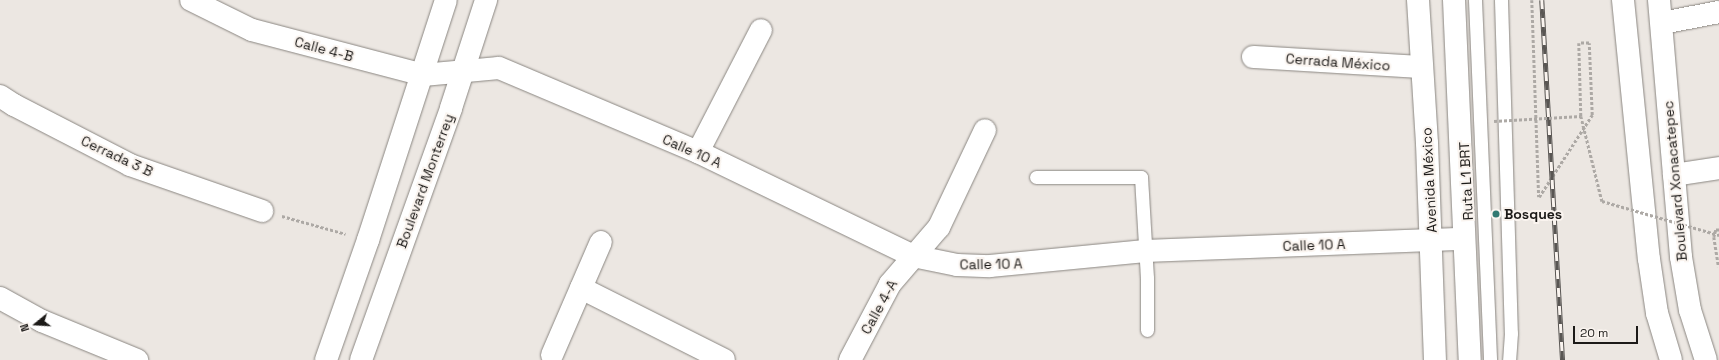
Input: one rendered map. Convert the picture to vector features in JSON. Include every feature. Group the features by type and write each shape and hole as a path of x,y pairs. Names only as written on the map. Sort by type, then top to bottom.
{"street":[{"name":"Calle 4-B","path":"191,0 252,30 422,75 462,72"},
{"path":"326,360 368,240 446,0"},
{"name":"Boulevard Monterrey","path":"361,360 486,0"},
{"name":"Avenida México","path":"1418,0 1432,241 1436,360"},
{"path":"1454,0 1470,360"},
{"path":"1623,0 1649,259 1657,313 1671,360"},
{"name":"Boulevard Xonacatepec","path":"1659,0 1681,257 1690,310 1706,360"},
{"path":"1662,23 1719,12"},
{"path":"698,152 761,30"},
{"name":"Cerrada México","path":"1254,57 1422,67"},
{"name":"Calle 10 A","path":"462,72 499,68 698,152 913,256 957,265 990,266 1144,251 1464,239"},
{"name":"Cerrada 3 B","path":"0,96 14,105 130,165 262,211"},
{"name":"Calle 4-A","path":"850,360 890,284 939,227 985,130"},
{"path":"1674,175 1719,168"},
{"path":"552,355 601,242"},
{"path":"581,288 724,360"},
{"path":"0,298 42,321 137,360"}],"lane":[{"name":"Ruta L1 BRT","path":"1474,0 1490,360"},
{"path":"1501,0 1511,333 1509,360"},
{"path":"1036,177 1140,177 1147,278 1147,330"}],"path":[{"path":"1532,0 1539,197 1592,115 1589,43 1579,43 1580,110 1581,116 1602,201 1719,235"},
{"path":"1494,121 1581,116"},
{"path":"262,211 368,240"},
{"path":"1719,230 1716,230 1714,238 1719,267"}],"railway":[{"path":"1542,0 1563,360"}],"place":[{"name":"Bosques","path":"1496,214"}]}
